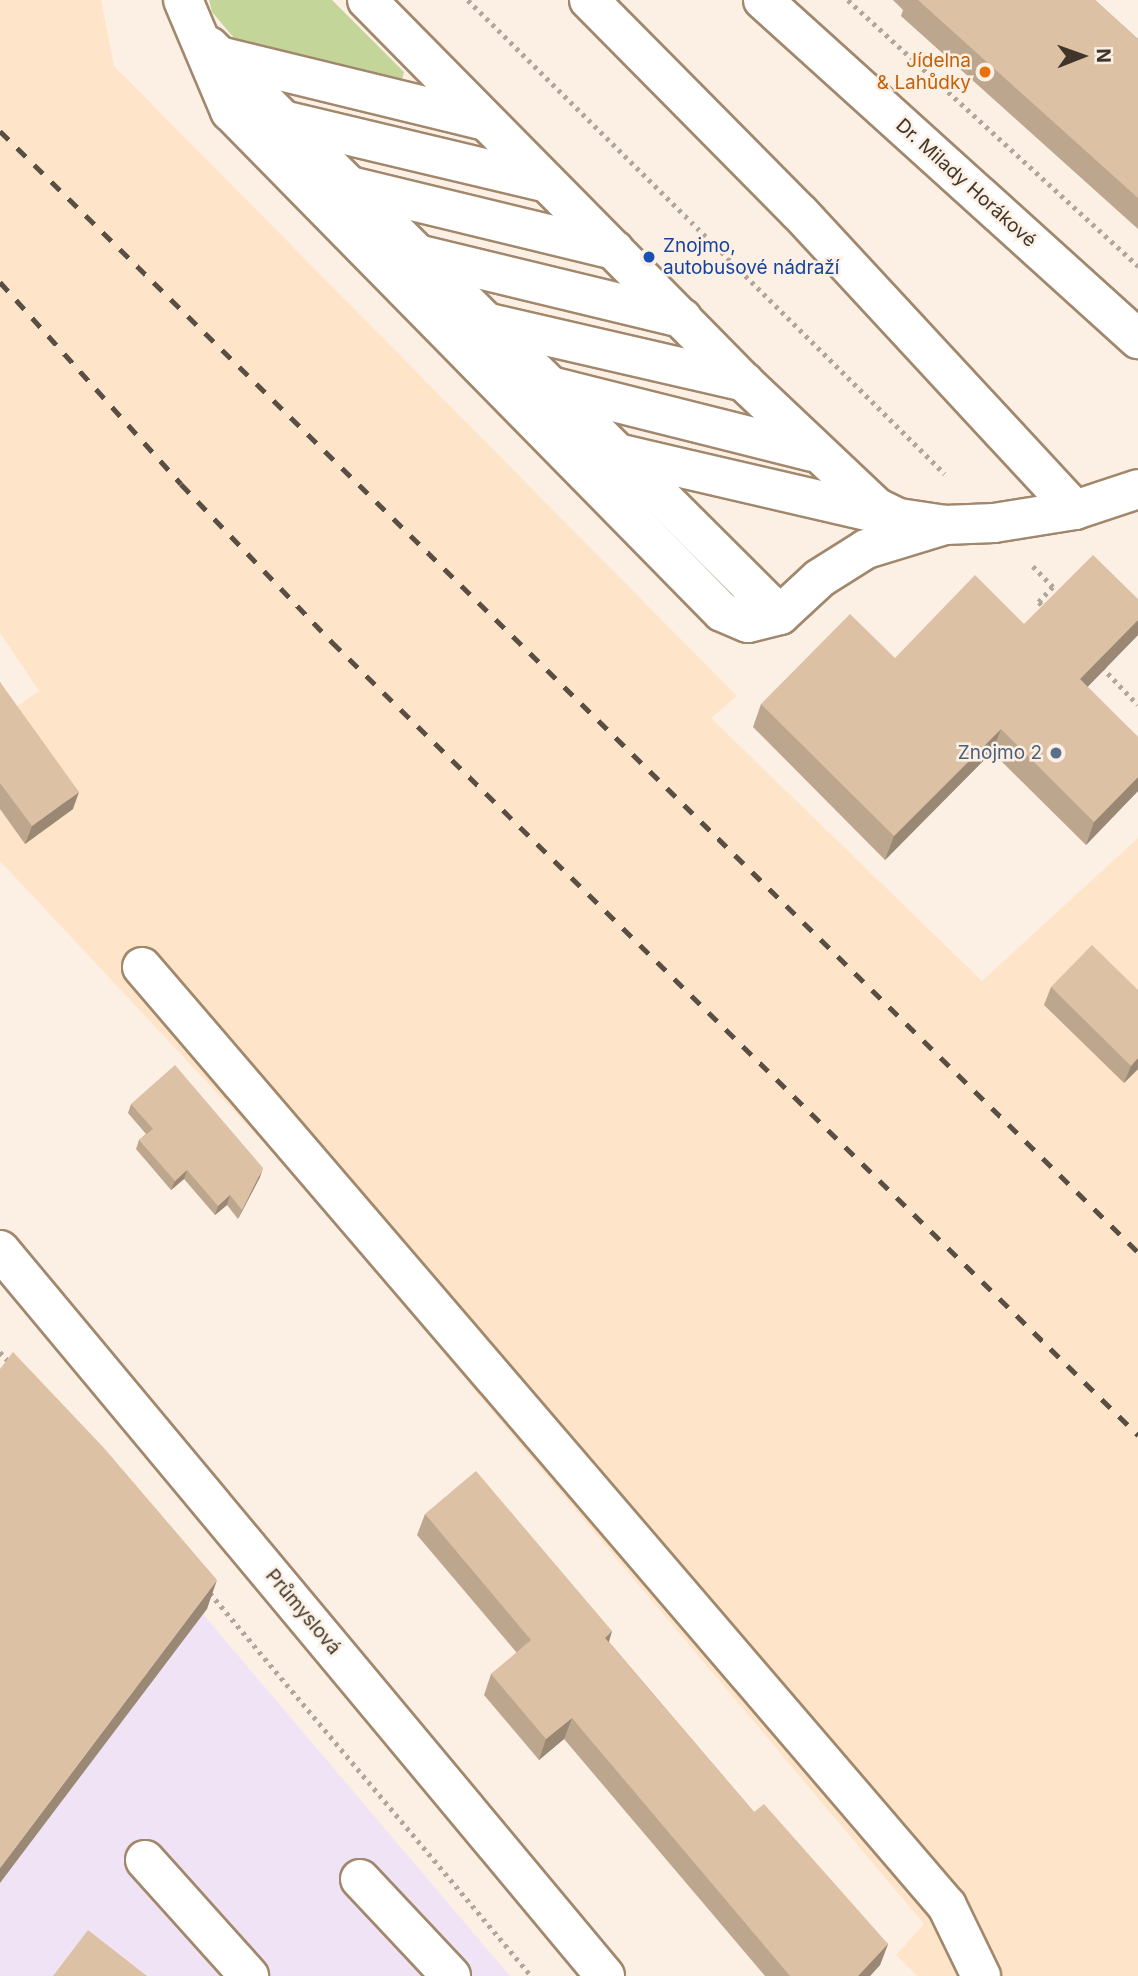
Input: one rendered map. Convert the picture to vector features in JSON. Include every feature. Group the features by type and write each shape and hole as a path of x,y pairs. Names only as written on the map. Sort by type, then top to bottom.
{"street":[{"path":"367,0 481,120 852,489 899,518"},
{"path":"589,0 799,212 1075,510"},
{"name":"Dr. Milady Horákové","path":"763,0 1138,339"},
{"path":"186,10 230,111 533,424 722,612 748,623 780,615 820,578 866,549 945,525"},
{"path":"186,10 219,56 613,452 780,615"},
{"path":"219,56 481,120"},
{"path":"286,121 547,183"},
{"path":"351,186 614,250"},
{"path":"417,254 682,318"},
{"path":"485,322 744,382"},
{"path":"546,385 818,453"},
{"path":"613,452 899,518 945,525 994,523 1132,500"},
{"path":"142,967 947,1906 981,1976"},
{"name":"Průmyslová","path":"0,1250 605,1976"},
{"path":"145,1860 249,1976"},
{"path":"360,1880 451,1976"}],"path":[{"path":"468,0 994,523 1053,587 1039,602 1048,611"},
{"path":"848,0 1138,266"},
{"path":"1093,658 1138,705"},
{"path":"0,1352 17,1371"},
{"path":"207,1589 531,1976"}],"shaded area":[{"path":"0,0 101,0 114,66 737,696 711,718 982,981 1138,838 1138,1976 917,1976 896,1955 924,1924 292,1173 0,861 0,718 39,691 0,633"},
{"path":"0,1373 258,1679 510,1976 0,1976"}],"green space":[{"path":"209,0 332,0 404,72 402,80 396,83 234,38 212,12"}],"building":[{"path":"918,0 1095,0 1138,39 1138,198"},
{"path":"1093,555 1138,599 1138,620 1080,679 1138,737 1138,777 1094,822 1001,729 894,836 761,704 850,614 895,658 975,575 1024,624"},
{"path":"0,682 79,792 32,826 0,783"},
{"path":"1092,945 1138,990 1138,1058 1131,1066 1051,987"},
{"path":"175,1065 263,1168 242,1210 230,1195 218,1206 187,1170 175,1181 139,1140 153,1129 131,1104"},
{"path":"13,1352 104,1448 217,1580 0,1868 0,1369"},
{"path":"476,1471 612,1631 605,1638 754,1812 764,1804 888,1944 858,1976 790,1976 572,1718 546,1739 491,1674 531,1640 425,1514"},
{"path":"88,1930 147,1976 53,1976"}],"railway":[{"path":"0,131 1138,1252"},
{"path":"0,282 181,484 332,642 1138,1435"}],"place":[{"name":"Jídelna & Lahůdky","path":"985,72"},
{"name":"Znojmo, autobusové nádraží","path":"649,257"},
{"name":"Znojmo 2","path":"1056,753"}]}
